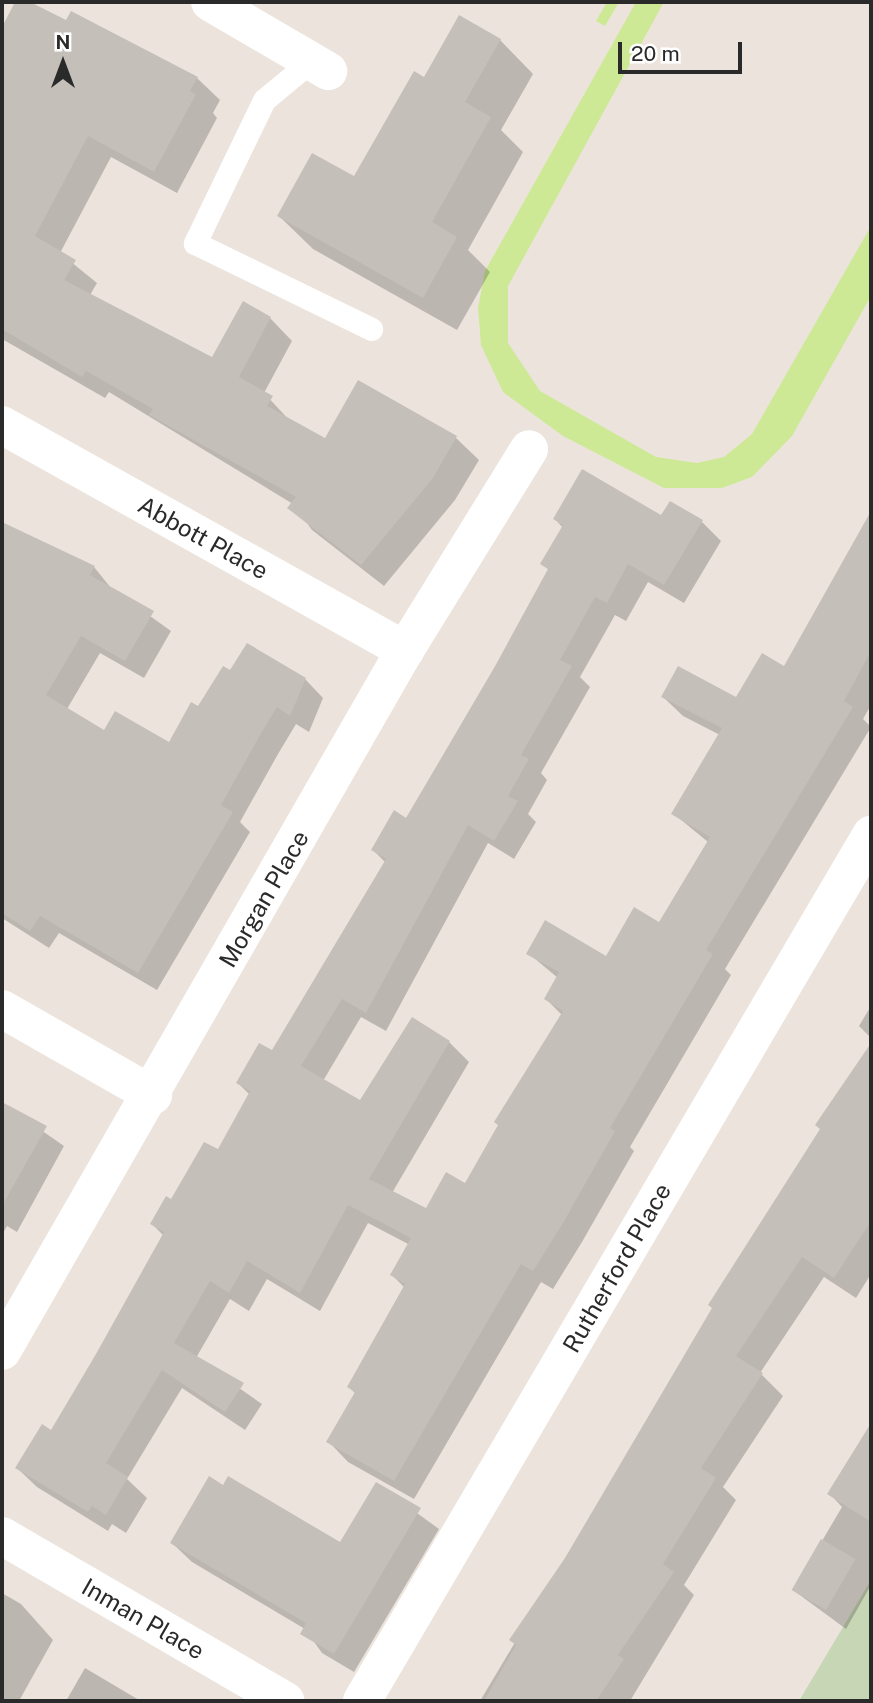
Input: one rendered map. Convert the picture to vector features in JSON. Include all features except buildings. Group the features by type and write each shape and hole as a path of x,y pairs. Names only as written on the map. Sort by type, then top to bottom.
{"street":[{"path":"210,2 319,66"},
{"name":"Abbott Place","path":"2,425 405,650"},
{"name":"Morgan Place","path":"2,1351 153,1095 405,650 529,449"},
{"name":"Rutherford Place","path":"362,1701 871,835"},
{"path":"2,1009 153,1095"},
{"name":"Inman Place","path":"2,1536 285,1701"}],"lane":[{"path":"319,66 264,100 195,243 371,329"}],"green space":[{"path":"607,2 619,2 605,26 596,21"},
{"path":"636,2 664,2 508,286 508,343 540,391 656,457 697,463 724,457 752,434 871,226 871,296 792,436 752,477 722,488 664,488 563,436 503,392 481,345 478,308 485,271"},
{"path":"871,1580 871,1701 799,1701"}]}
